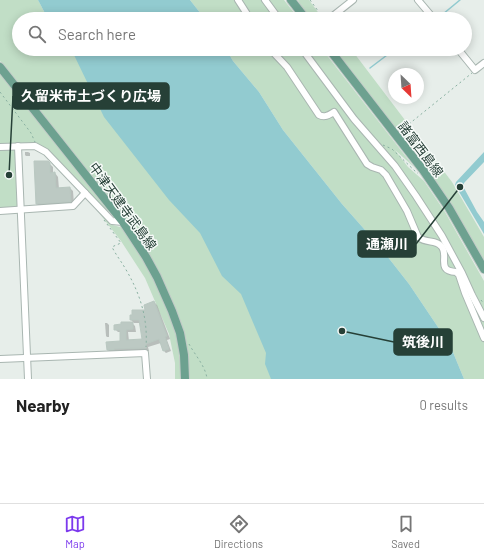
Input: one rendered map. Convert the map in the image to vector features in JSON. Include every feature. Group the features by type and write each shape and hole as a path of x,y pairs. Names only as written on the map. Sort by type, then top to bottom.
{"main road":[{"path":"294,2 301,12"},
{"name":"諸富西島線","path":"334,56 423,170 449,208 484,269"},
{"name":"中津天建寺武島線","path":"0,67 123,222 146,257 157,277 180,333 184,355 185,379"}],"street":[{"path":"238,0 246,12"},
{"path":"265,0 274,12"},
{"path":"338,12 353,0"},
{"path":"418,0 428,12"},
{"path":"277,56 287,67 319,115 326,117 334,112 367,164 381,170 386,176 407,211 418,237 427,242 435,242 441,245 444,250 443,263 445,268 450,272 456,272 459,275 484,338"},
{"path":"307,56 354,119 395,166 416,196 442,236 462,272 484,318"},
{"path":"464,56 475,70 484,63"},
{"path":"18,146 28,379"},
{"path":"0,147 35,146 46,152 112,221 123,222"},
{"path":"0,211 73,206 85,193"},
{"path":"0,359 145,353 147,379"}],"path":[{"path":"310,0 319,12"},
{"path":"409,124 475,70"},
{"path":"0,92 31,133 35,146"},
{"path":"373,141 392,149 416,173 420,173 423,170"},
{"path":"104,220 121,243 112,247 134,283 143,306 147,336 145,353"},
{"path":"188,344 203,367 207,379"}],"green space":[{"path":"0,0 38,0 44,12 12,12 12,56 75,56 250,284 287,379 188,379 184,334 174,305 154,263 114,205 0,61"},
{"path":"190,0 284,0 293,12 199,12"},
{"path":"298,0 309,0 318,12 304,12"},
{"path":"230,56 327,56 414,167 395,150 408,167 424,181 445,212 484,281 484,379 464,379 450,345 409,284 283,130 259,92"},
{"path":"338,56 356,56 388,98 388,104 393,104 452,182 484,237 484,262 455,210 435,181"},
{"path":"0,72 114,217 110,218 47,151 18,145 18,207 0,207"},
{"path":"96,209 113,225 123,228 145,262 169,312 177,336 182,367 182,379 175,379 175,363 169,334 145,278 121,241"}],"water":[{"path":"38,0 190,0 199,12 44,12"},
{"path":"74,56 230,56 259,92 283,130 409,284 450,345 464,379 271,379 265,364 266,353 241,294 222,276 200,233 169,200 104,117"},
{"path":"484,152 484,162 464,183 464,188 484,222 484,234 455,185 456,182"}],"building":[{"path":"34,161 48,161 50,163 50,173 55,172 56,188 70,187 71,202 36,204"},
{"path":"154,301 167,336 165,337 169,349 163,351 159,339 146,344 146,348 107,350 106,342 120,341 120,330 114,330 114,325 121,324 121,322 133,322 133,329 126,330 126,340 142,339 139,320 130,320 130,315 132,315 132,310 145,310 144,305"}],"waterway":[{"path":"445,12 460,0"},
{"path":"370,68 386,56"}],"place":[{"name":"久留米市土づくり広場","path":"9,175"},
{"name":"通瀬川","path":"460,187"},
{"name":"筑後川","path":"342,331"}]}
